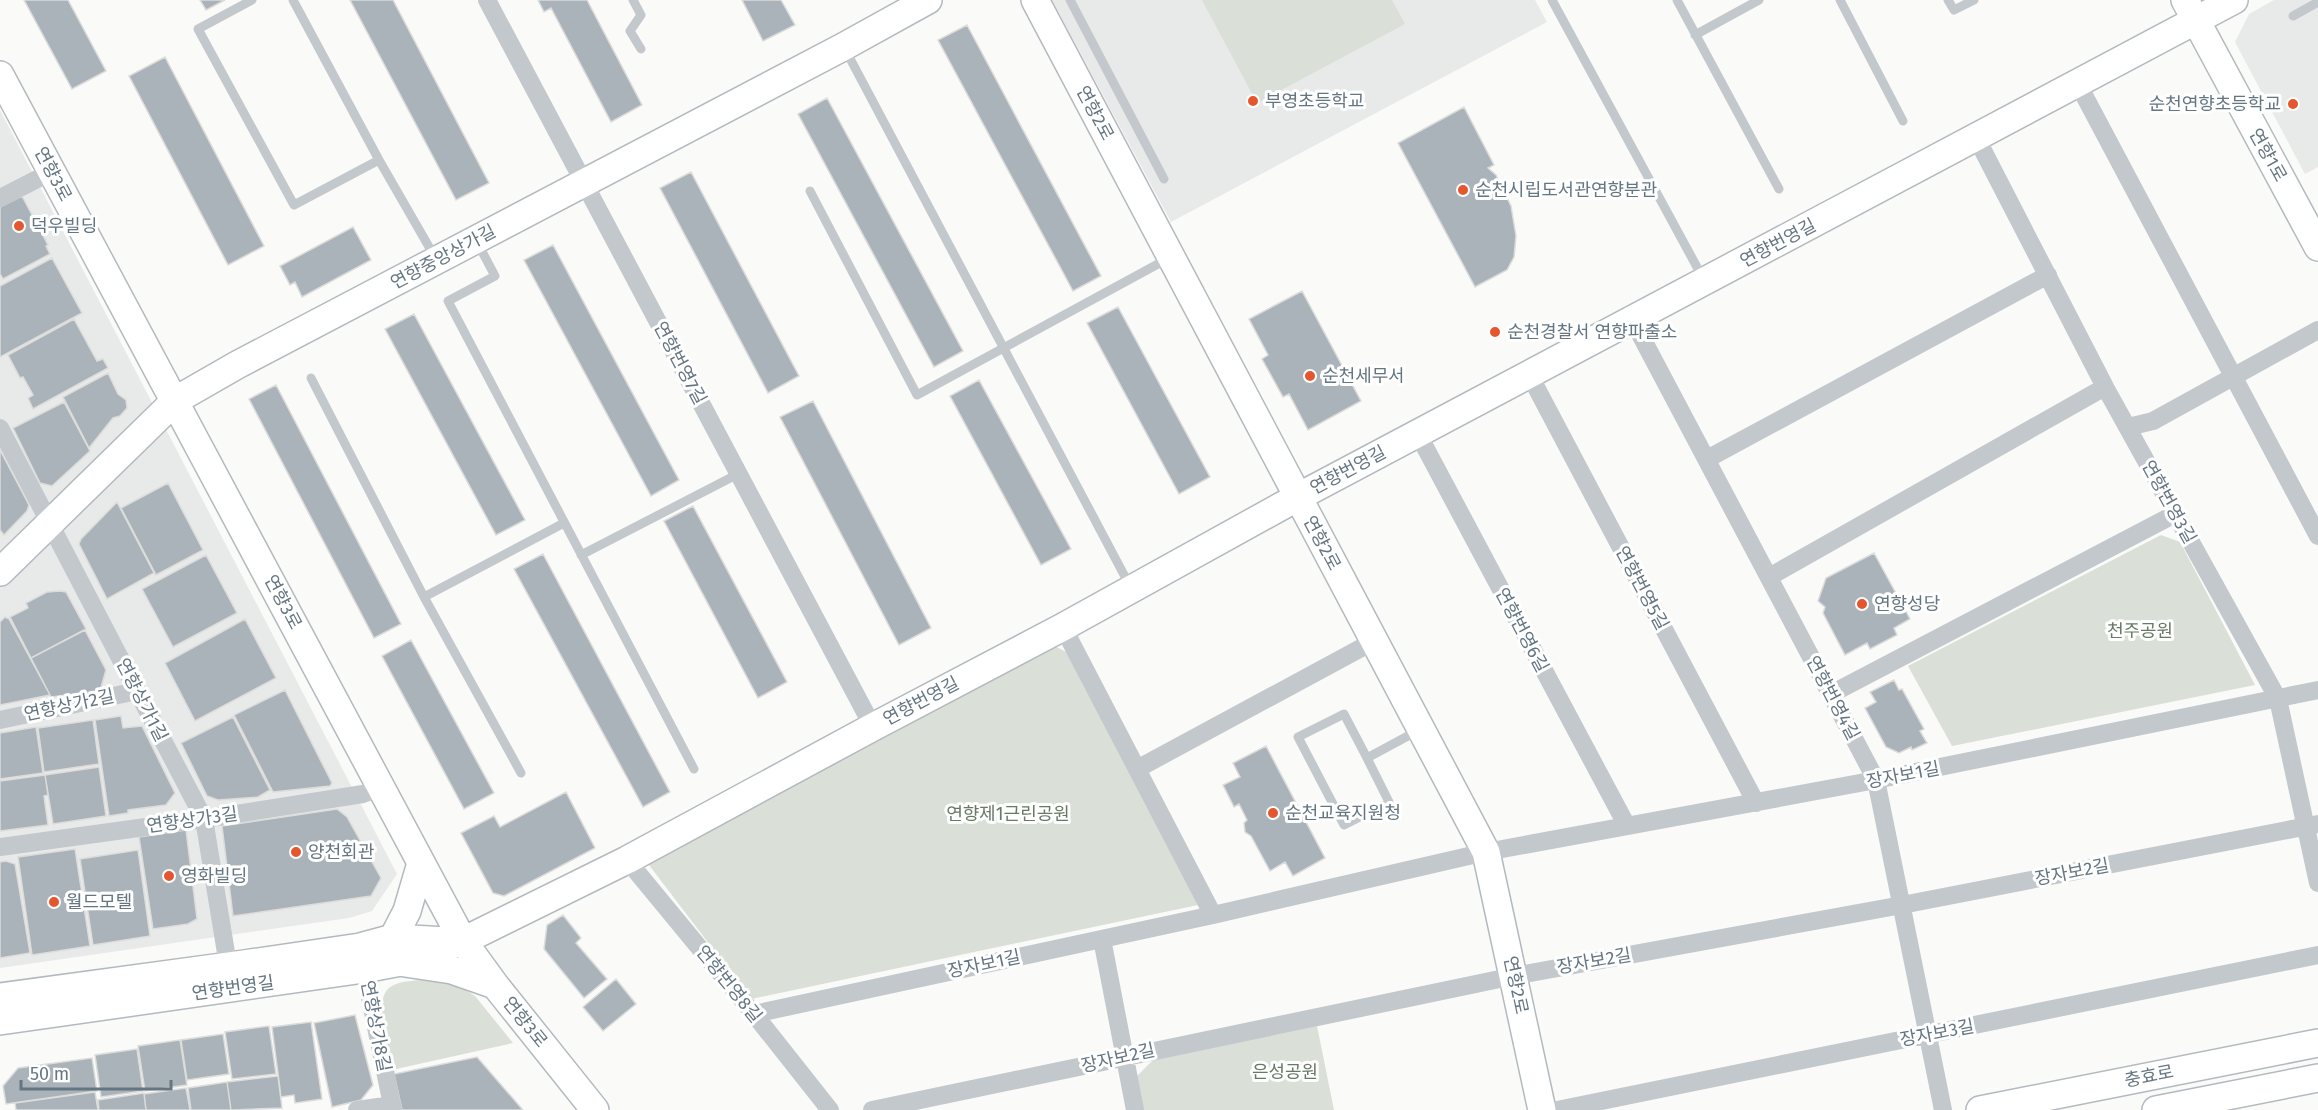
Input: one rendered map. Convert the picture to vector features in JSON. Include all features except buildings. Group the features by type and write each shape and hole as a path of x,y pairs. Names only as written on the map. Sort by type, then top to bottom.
{"street":[{"name":"연향번영7길","path":"487,0 873,727"},
{"name":"연향중앙상가길","path":"0,572 176,400 237,365 928,0"},
{"name":"연향2로","path":"1035,0 1486,852 1542,1110"},
{"name":"연향번영길","path":"0,1021 230,978 464,941 627,860 1064,627 1298,497 1976,137 2077,82 2190,10 2234,0"},
{"name":"연향1로","path":"2190,10 2318,247"},
{"name":"연향3로","path":"0,75 464,941 495,985 595,1110"},
{"path":"2077,82 2232,378 2318,536"},
{"name":"연향번영3길","path":"1976,137 2105,387 2278,699 2312,825 2318,883"},
{"path":"0,198 51,172"},
{"path":"1707,459 2048,275"},
{"name":"연향번영4길","path":"1632,319 1876,780 1944,1110"},
{"path":"2128,427 2153,421 2318,330"},
{"name":"연향번영5길","path":"1529,374 1756,803"},
{"path":"1769,577 2105,387"},
{"name":"연향상가1길","path":"0,428 204,819 230,978"},
{"name":"연향번영6길","path":"1418,434 1627,826"},
{"path":"1831,694 2175,514"},
{"path":"1064,627 1213,915"},
{"path":"1137,769 1374,641"},
{"name":"장자보1길","path":"754,1014 1213,915 1486,852 1876,780 2318,690"},
{"name":"연향상가2길","path":"0,720 137,691"},
{"name":"연향상가3길","path":"0,847 363,794 382,786"},
{"name":"장자보2길","path":"872,1110 1514,976 1902,905 2312,825"},
{"name":"연향번영8길","path":"627,860 830,1110"},
{"path":"422,863 397,950 495,985"},
{"path":"1101,939 1135,1110"},
{"name":"장자보3길","path":"1557,1110 2318,956"},
{"name":"연향상가8길","path":"357,1110 392,1107 362,958"},
{"name":"연향번영길","path":"0,997 230,978"},
{"name":"충효로","path":"1980,1110 2318,1043"},
{"name":"충효로","path":"2156,1110 2318,1078"}],"lane":[{"path":"252,0 198,29 294,205 379,160"},
{"path":"293,0 379,160 437,261"},
{"path":"633,0 641,15 630,31 641,49"},
{"path":"1070,0 1164,179"},
{"path":"1552,0 1704,281"},
{"path":"1677,0 1779,189"},
{"path":"1695,35 1759,0"},
{"path":"1840,0 1903,121"},
{"path":"1948,0 1954,10 1974,0"},
{"path":"2293,16 2318,2"},
{"path":"843,46 1131,588"},
{"path":"810,191 917,395 1171,257"},
{"path":"476,240 495,276 448,301 694,769"},
{"path":"311,378 424,597 521,773"},
{"path":"581,555 738,474"},
{"path":"424,597 564,523"},
{"path":"1344,714 1367,758 1389,802 1344,825 1298,737 1344,714"},
{"path":"1367,758 1421,729"}],"shaded area":[{"name":"부영초등학교","path":"1052,0 1535,0 1547,22 1171,222"},
{"name":"순천연향초등학교","path":"2274,0 2318,0 2318,167 2305,174 2235,42 2249,14"},
{"path":"0,110 397,874 372,911 349,918 0,968"}],"green space":[{"path":"1202,0 1392,0 1405,24 1257,103"},
{"name":"천주공원","path":"2161,535 2180,542 2255,685 1952,746 1908,666"},
{"name":"연향제1근린공원","path":"1051,644 1070,654 1201,901 1198,905 751,999 646,861"},
{"path":"435,979 458,985 475,996 513,1043 396,1069 382,1015 384,995 389,988 399,983"},
{"name":"은성공원","path":"1317,1026 1334,1110 1140,1110 1134,1079 1153,1060"}],"place":[{"name":"부영초등학교","path":"1253,101"},
{"name":"순천연향초등학교","path":"2293,104"},
{"name":"순천시립도서관연향분관","path":"1463,190"},
{"name":"덕우빌딩","path":"19,226"},
{"name":"순천경찰서 연향파출소","path":"1495,332"},
{"name":"순천세무서","path":"1310,376"},
{"name":"연향성당","path":"1862,604"},
{"name":"순천교육지원청","path":"1273,813"},
{"name":"양천회관","path":"296,852"},
{"name":"영화빌딩","path":"169,876"},
{"name":"월드모텔","path":"54,902"}]}
